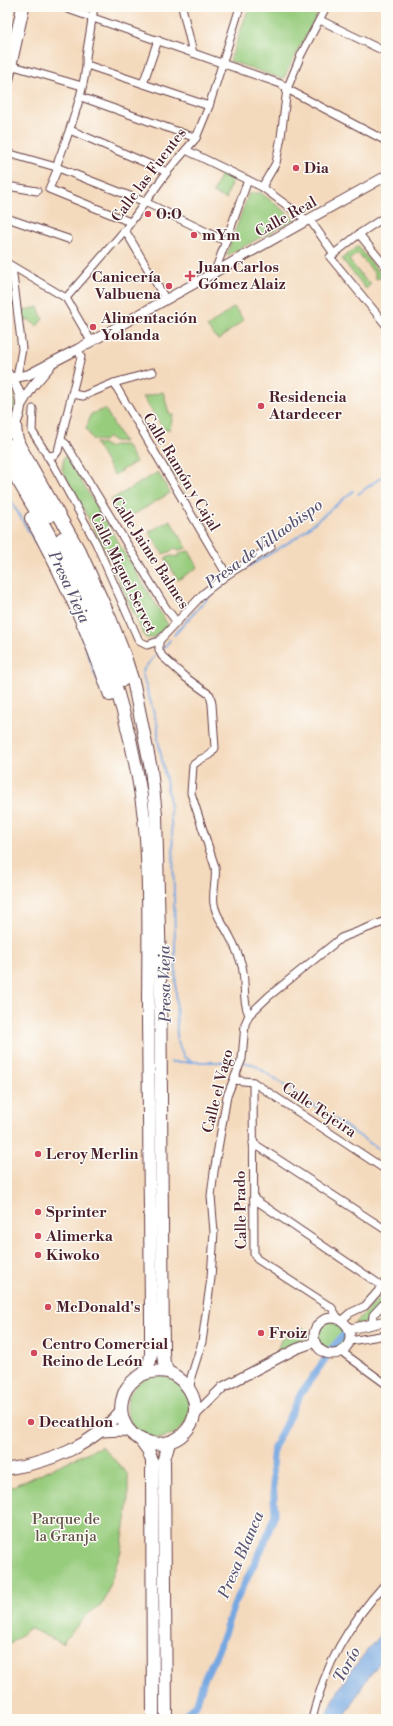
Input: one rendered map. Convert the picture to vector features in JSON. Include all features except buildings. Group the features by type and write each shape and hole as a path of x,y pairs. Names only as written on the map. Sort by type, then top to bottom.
{"highway":[{"path":"7,80 23,7"},
{"path":"9,435 88,589 116,657 141,744 156,838"},
{"path":"9,435 16,436 18,445 96,585 124,654 141,718 151,769 155,802 160,969 163,1353 164,1363 173,1375 191,1393 194,1410 193,1418 184,1433 169,1442 154,1444 135,1436"},
{"path":"7,462 65,563 91,618 107,661 127,727 141,796 146,838 147,880 151,1354 150,1361 144,1373"},
{"path":"7,478 60,573 85,628 99,664 126,748 140,818 147,880"},
{"path":"153,1719 152,1461 148,1450 124,1423 121,1411 122,1398 127,1386 136,1377 144,1373 158,1371 173,1375"},
{"path":"166,1719 164,1459 169,1442"}],"main road":[{"path":"7,1469 46,1461 64,1453 102,1431 121,1411"},
{"path":"102,1431 122,1430 135,1436"}],"street":[{"path":"62,7 281,84 287,89 386,141"},
{"path":"94,7 86,57 87,65 81,96 49,189 130,222"},
{"path":"182,7 193,53"},
{"name":"Calle las Fuentes","path":"66,298 125,230 167,172 196,138 209,106 240,7"},
{"path":"262,187 276,163 287,89 301,55 326,7"},
{"path":"320,20 386,52"},
{"path":"143,84 158,40"},
{"path":"10,65 82,86"},
{"path":"87,65 209,106"},
{"path":"81,96 196,138"},
{"path":"70,130 167,172"},
{"path":"186,150 262,187 309,220 334,254"},
{"path":"7,153 57,167 145,202 226,241"},
{"name":"Calle Real","path":"12,377 28,375 52,363 214,274 386,176"},
{"path":"214,274 248,180"},
{"path":"7,186 37,191"},
{"path":"386,216 359,234 330,257 386,325"},
{"path":"7,218 68,239"},
{"path":"125,230 166,300"},
{"path":"359,234 386,267"},
{"path":"9,265 66,298 91,342"},
{"path":"9,265 22,349 12,377 20,393 21,405 19,416 9,435"},
{"path":"54,466 81,357 78,349"},
{"name":"Calle Real","path":"21,405 32,387 52,363"},
{"path":"73,394 83,396 114,383 153,372"},
{"name":"Calle Ramón y Cajal","path":"114,383 227,575"},
{"path":"33,409 32,431 47,456 55,455 58,451"},
{"name":"Calle Jaime Balmes","path":"61,440 66,444 166,608 176,621 204,593 227,575 271,547"},
{"name":"Calle Miguel Servet","path":"47,456 96,543 139,641 147,645 159,641 161,653 185,677 210,695 215,748 210,755 193,765 191,793 215,867 217,878 214,893 216,914 230,937 242,967 246,1008 249,1015"},
{"path":"159,641 176,621"},
{"path":"249,1015 274,991 341,938 386,921"},
{"name":"Calle el Vago","path":"191,1393 191,1378 202,1342 211,1278 214,1232 211,1196 214,1172 227,1096 240,1063 245,1024 249,1015"},
{"name":"Calle Tejeira","path":"234,1080 253,1082 386,1170"},
{"name":"Calle Prado","path":"253,1082 254,1249 257,1259 332,1308 340,1319"},
{"path":"253,1143 386,1230"},
{"path":"254,1200 384,1284 365,1306 340,1319 328,1318 318,1324 314,1332 315,1342 321,1350 326,1353 331,1354 342,1352 350,1341 350,1329 340,1319"},
{"path":"372,1324 373,1315 386,1301"},
{"path":"350,1329 386,1321"},
{"path":"350,1341 386,1335"},
{"path":"191,1393 204,1398 296,1349 315,1342"},
{"path":"342,1352 386,1384"},
{"path":"173,1375 186,1374 196,1364"},
{"path":"193,1418 217,1392"},
{"path":"312,1719 319,1691 343,1639 386,1583"}],"green space":[{"path":"249,7 321,7 283,79 230,61"},
{"path":"222,171 233,177 226,199 213,193"},
{"path":"249,193 261,193 295,219 226,256"},
{"path":"358,246 382,276 378,279 375,278 375,274 358,253 349,260 367,282 370,282 370,285 366,289 342,259"},
{"path":"38,307 43,319 37,326 29,320 22,321 21,311"},
{"path":"234,307 244,320 218,340 207,327"},
{"path":"7,382 13,393 14,410 7,426"},
{"path":"163,392 169,413 173,415 170,429 164,430 143,397"},
{"path":"105,409 124,442 114,441 110,438 107,438 104,441 93,440 86,429 91,414"},
{"path":"95,443 104,444 109,448 114,445 126,445 136,462 114,475"},
{"path":"66,456 168,625 153,638 146,638 144,636 103,545 62,469 64,457"},
{"path":"173,458 177,468 191,488 185,492 167,462"},
{"path":"158,472 170,493 123,521 111,500"},
{"path":"170,520 187,548 179,550 174,548 163,554 149,532"},
{"path":"189,551 198,567 178,580 165,558 172,556 178,557 180,553"},
{"path":"386,1290 386,1298 368,1318 368,1322 354,1325"},
{"path":"333,1321 344,1325 348,1336 344,1347 333,1351 322,1347 318,1336 322,1325"},
{"path":"303,1327 307,1333 306,1338 277,1351 281,1340"},
{"path":"158,1376 170,1378 180,1385 187,1395 189,1407 187,1419 180,1429 170,1436 158,1438 146,1436 136,1429 129,1419 127,1407 129,1395 136,1385 146,1378"},
{"name":"Parque de la Granja","path":"102,1446 128,1475 128,1508 121,1551 104,1602 86,1616 62,1643 29,1628 7,1647 7,1489"}],"water":[{"path":"386,1627 386,1654 365,1682 343,1719 326,1719 336,1694 343,1683"}],"waterway":[{"name":"Presa de Villaobispo","path":"358,494 386,474"},
{"name":"Presa de Villaobispo","path":"174,635 214,591 233,576 296,538 353,491"},
{"name":"Presa Vieja","path":"7,494 52,571"},
{"name":"Presa Vieja","path":"79,629 102,693"},
{"name":"Presa Vieja","path":"170,640 146,666 142,673 158,727 158,739 169,796 173,846 177,1040 184,1057 194,1062"},
{"name":"Presa Vieja","path":"171,1062 238,1062"},
{"name":"Presa Vieja","path":"242,1062 253,1064 386,1154"},
{"name":"Presa Blanca","path":"330,1350 347,1331"},
{"name":"Presa Blanca","path":"183,1717 197,1703 204,1679 217,1653 234,1605 263,1546 275,1514 272,1466 274,1447 301,1393 326,1358"}],"place":[{"name":"Dia","path":"296,168"},
{"name":"0:0","path":"148,214"},
{"name":"mYm","path":"194,235"},
{"name":"Juan Carlos Gómez Alaiz","path":"190,276"},
{"name":"Canicería Valbuena","path":"169,286"},
{"name":"Alimentación Yolanda","path":"93,327"},
{"name":"Residencia Atardecer","path":"261,406"},
{"name":"Leroy Merlin","path":"38,1154"},
{"name":"Sprinter","path":"38,1212"},
{"name":"Alimerka","path":"38,1236"},
{"name":"Kiwoko","path":"38,1255"},
{"name":"McDonald's","path":"48,1307"},
{"name":"Froiz","path":"261,1333"},
{"name":"Centro Comercial Reino de León","path":"34,1353"},
{"name":"Decathlon","path":"31,1422"}],"water label":[{"name":"Torío","path":"347,1665"}]}
